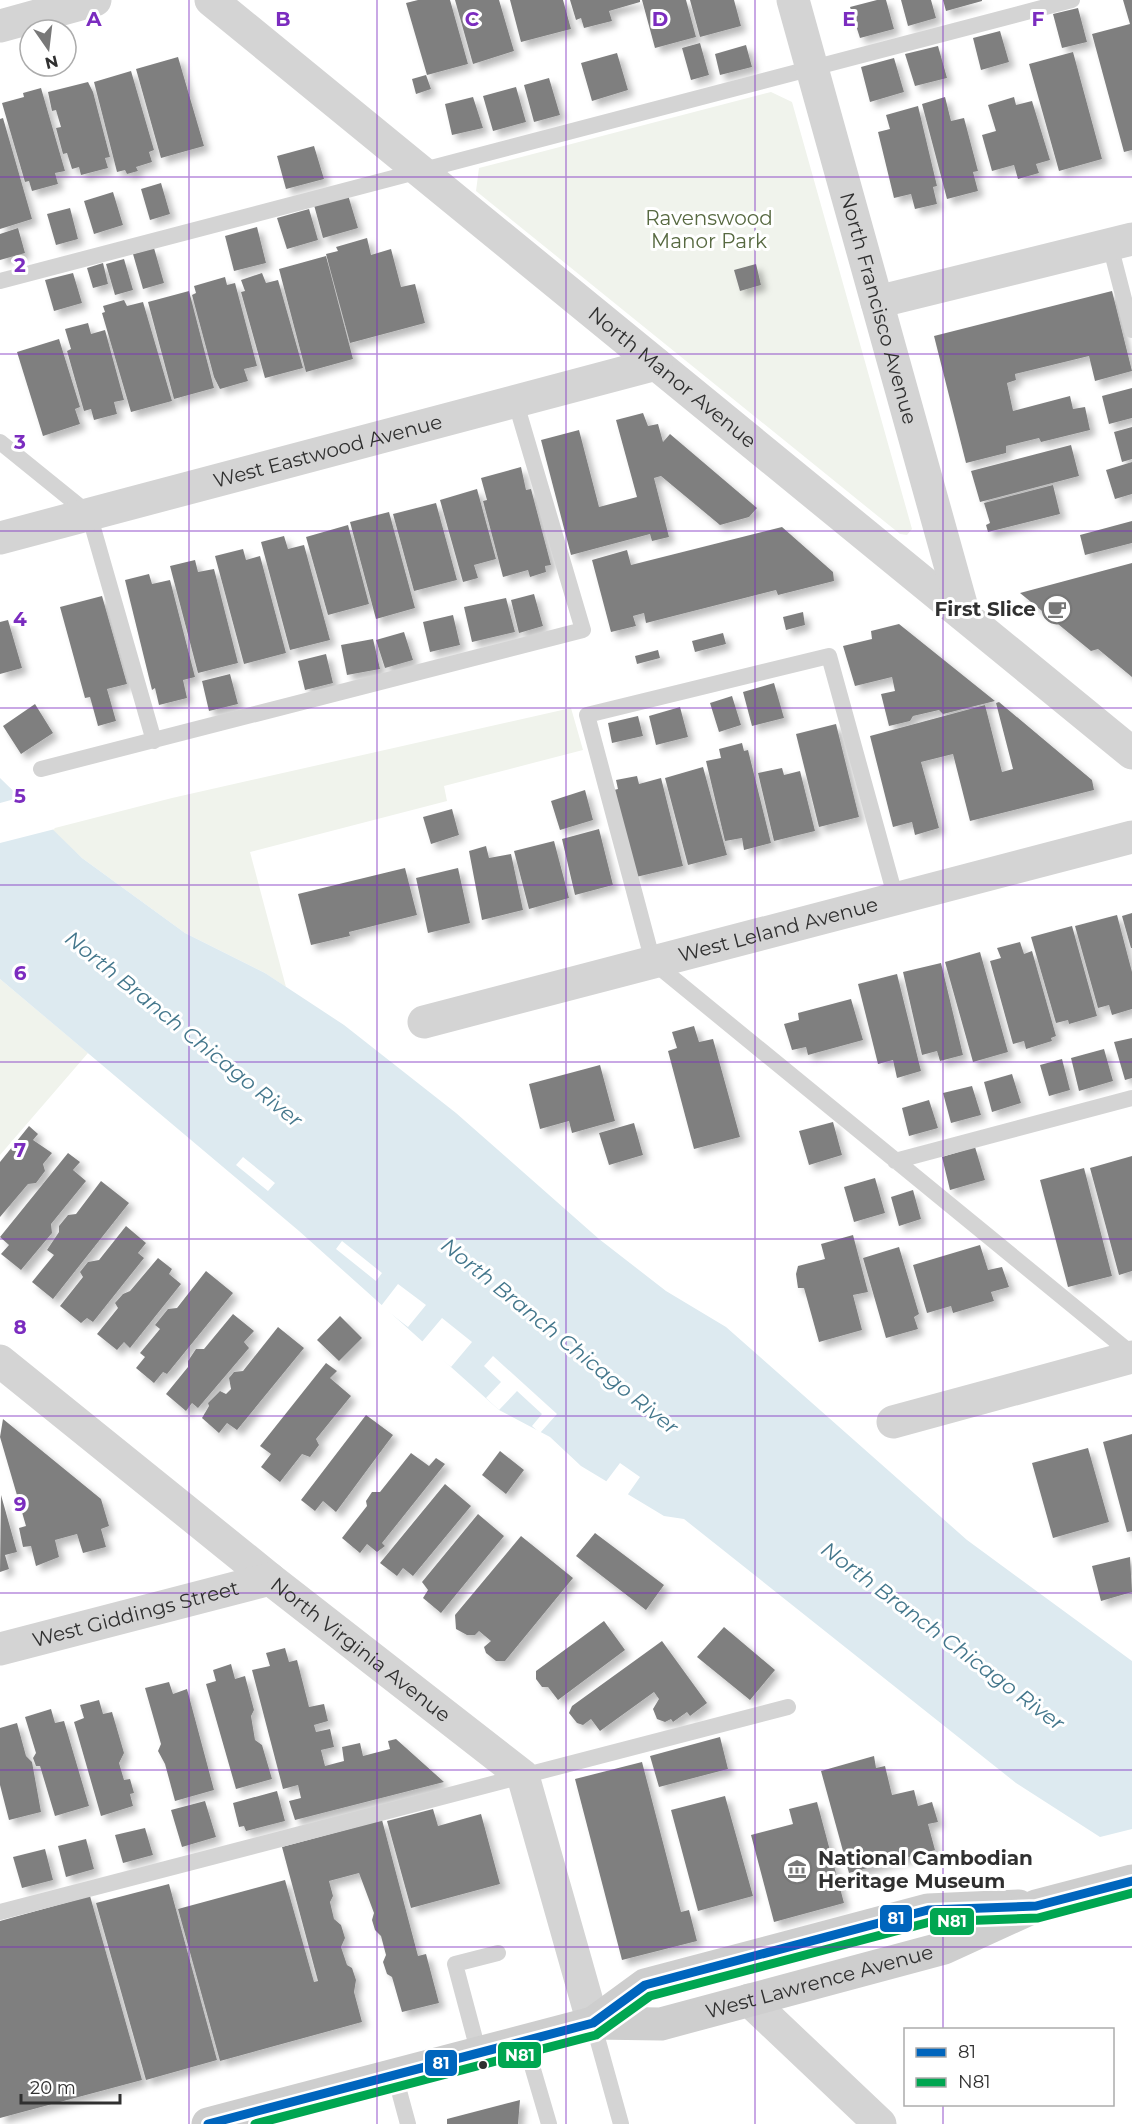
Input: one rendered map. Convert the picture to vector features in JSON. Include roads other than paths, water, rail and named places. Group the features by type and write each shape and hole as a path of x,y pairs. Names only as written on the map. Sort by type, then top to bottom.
{"main road":[{"name":"West Lawrence Avenue","path":"208,2124 318,2110 395,2076 593,2024 662,2024 944,1948 1036,1905 1132,1881"},
{"name":"West Lawrence Avenue","path":"593,2024 645,1985 928,1910 1036,1905"}],"street":[{"path":"0,26 95,0"},
{"name":"North Manor Avenue","path":"211,0 1132,753"},
{"name":"North Francisco Avenue","path":"793,0 964,615"},
{"path":"877,302 1121,242"},
{"name":"West Eastwood Avenue","path":"0,538 656,364"},
{"name":"West Leland Avenue","path":"424,1022 1132,837"},
{"path":"893,1422 1132,1356"},
{"name":"North Virginia Avenue","path":"7,1375 523,1776"},
{"name":"West Giddings Street","path":"0,1649 270,1579"},
{"path":"523,1776 593,2024"},
{"path":"749,2000 880,2124"}],"lane":[{"path":"0,281 1072,0"},
{"path":"1121,242 1132,330"},
{"path":"41,769 583,630 515,400"},
{"path":"0,442 88,514 154,741"},
{"path":"896,899 829,657 587,715 653,962 1132,1356"},
{"path":"895,1161 1132,1098"},
{"path":"0,1912 788,1707"},
{"path":"479,2054 455,1964 498,1953"},
{"path":"593,2024 621,2124"},
{"path":"525,2042 549,2124"},
{"path":"395,2076 408,2124"}],"water":[{"name":"North Branch Chicago River","path":"0,778 82,858 185,933 265,973 344,1025 456,1113 599,1239 666,1291 726,1327 967,1540 1132,1661 1132,1864 1100,1837 1016,1783 684,1519 664,1516 581,1466 550,1437 499,1410 299,1231 0,979"}],"place":[{"name":"First Slice","path":"1057,609"},
{"name":"National Cambodian Heritage Museum","path":"797,1869"}],"park label":[{"name":"Ravenswood Manor Park","path":"709,230"}]}
